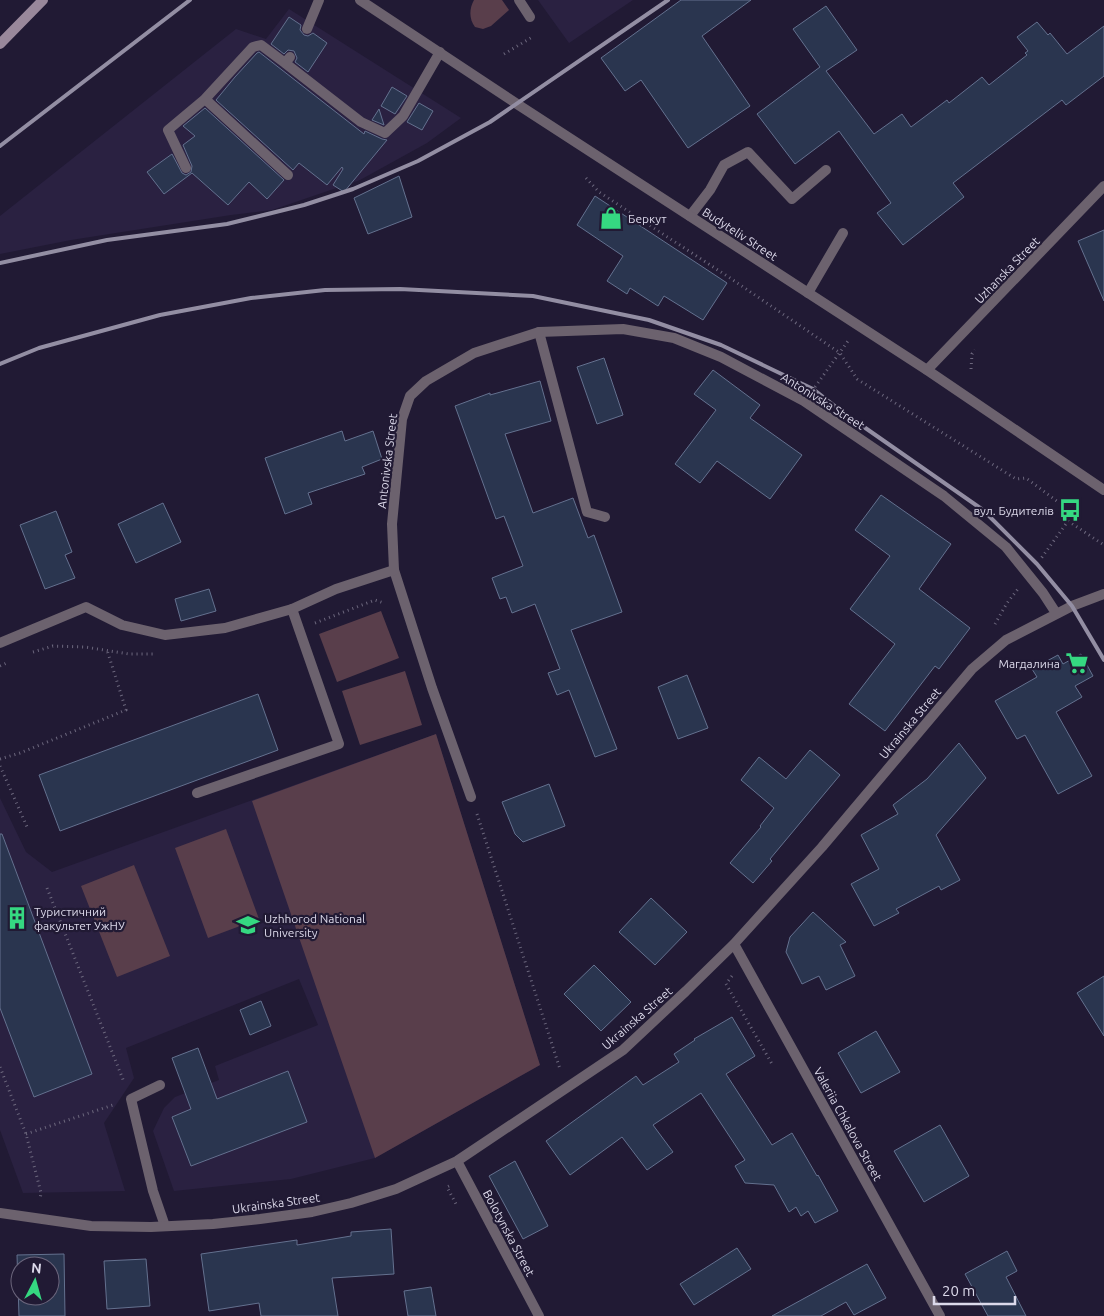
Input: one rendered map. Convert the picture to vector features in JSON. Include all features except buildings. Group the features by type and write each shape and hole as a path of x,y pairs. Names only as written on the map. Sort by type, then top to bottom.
{"main road":[{"path":"0,44 43,0"}],"street":[{"path":"307,29 319,0"},
{"name":"Budyteliv Street","path":"360,0 927,370 1104,490"},
{"path":"518,0 530,16"},
{"path":"186,168 168,130 205,99 253,47 261,45 288,60 361,122 385,134 403,116 440,52"},
{"path":"205,99 288,175"},
{"path":"690,216 710,190 724,164 748,152 792,199 826,170"},
{"name":"Uzhanska Street","path":"927,370 1104,186"},
{"path":"808,293 843,233"},
{"name":"Antonivska Street","path":"471,796 432,688 394,570 392,524 402,419 410,396 426,381 474,354 539,332 622,329 674,338 721,357 804,401 944,496 1006,547 1043,593 1056,613"},
{"path":"539,332 587,512 605,517"},
{"path":"0,643 86,607 122,626 164,635 225,628 292,609 336,589 394,570"},
{"name":"Ukrainska Street","path":"0,1213 91,1226 213,1224 312,1212 351,1203 396,1189 457,1161 623,1050 686,992 734,944 822,847 972,669 1006,640 1056,613 1104,594"},
{"path":"197,793 339,744 292,609"},
{"name":"Valeriia Chkalova Street","path":"734,944 940,1316"},
{"path":"160,1085 131,1099 153,1191 166,1226"},
{"name":"Bolotynska Street","path":"457,1161 539,1316"}],"path":[{"path":"504,54 540,32"},
{"path":"586,178 599,192 840,353 857,379 1016,479 1026,478 1066,508 1068,521 1104,544"},
{"path":"804,401 860,326"},
{"path":"298,629 375,600 390,604"},
{"path":"30,653 53,646 86,647 129,654 164,653"},
{"path":"0,759 20,753 126,710 107,650"},
{"path":"0,666 15,659"},
{"path":"0,766 28,829"},
{"path":"471,796 567,1088"},
{"path":"26,1134 131,1099 47,888"},
{"path":"726,984 772,1064"},
{"path":"0,1067 26,1134 41,1193 40,1219"}],"shaded area":[{"path":"474,0 502,0 509,10 491,26 483,29 475,27 470,14"},
{"path":"538,0 633,0 569,43"},
{"path":"289,9 461,118 427,143 360,180 272,210 71,240 0,254 0,216 236,29 266,39"},
{"path":"381,611 399,658 337,682 319,634"},
{"path":"405,671 422,725 360,745 342,691"},
{"name":"Uzhhorod National University","path":"436,734 540,1065 375,1158 291,1179 174,1191 153,1131 164,1108 175,1097 219,1080 215,1066 318,1025 299,979 126,1048 134,1078 104,1123 125,1191 23,1193 0,1130 0,798 26,852 52,872"},
{"path":"436,734 540,1065 375,1158 252,801"},
{"path":"226,829 259,919 208,938 175,848"},
{"path":"134,865 170,956 117,977 81,886"}],"railway":[{"path":"0,146 190,0"},
{"path":"0,263 107,240 227,224 304,205 353,189 418,161 490,122 668,0"},
{"path":"0,364 39,348 160,315 251,298 325,290 400,289 533,296 649,320 721,345 813,389 841,411 983,510 1037,564 1072,606 1104,660"}],"place":[{"name":"Беркут","path":"611,218"},
{"name":"вул. Будителів","path":"1070,510"},
{"name":"Магдалина","path":"1077,663"},
{"name":"Туристичний факультет УжНУ","path":"17,918"},
{"name":"Uzhhorod National University","path":"248,925"}]}
